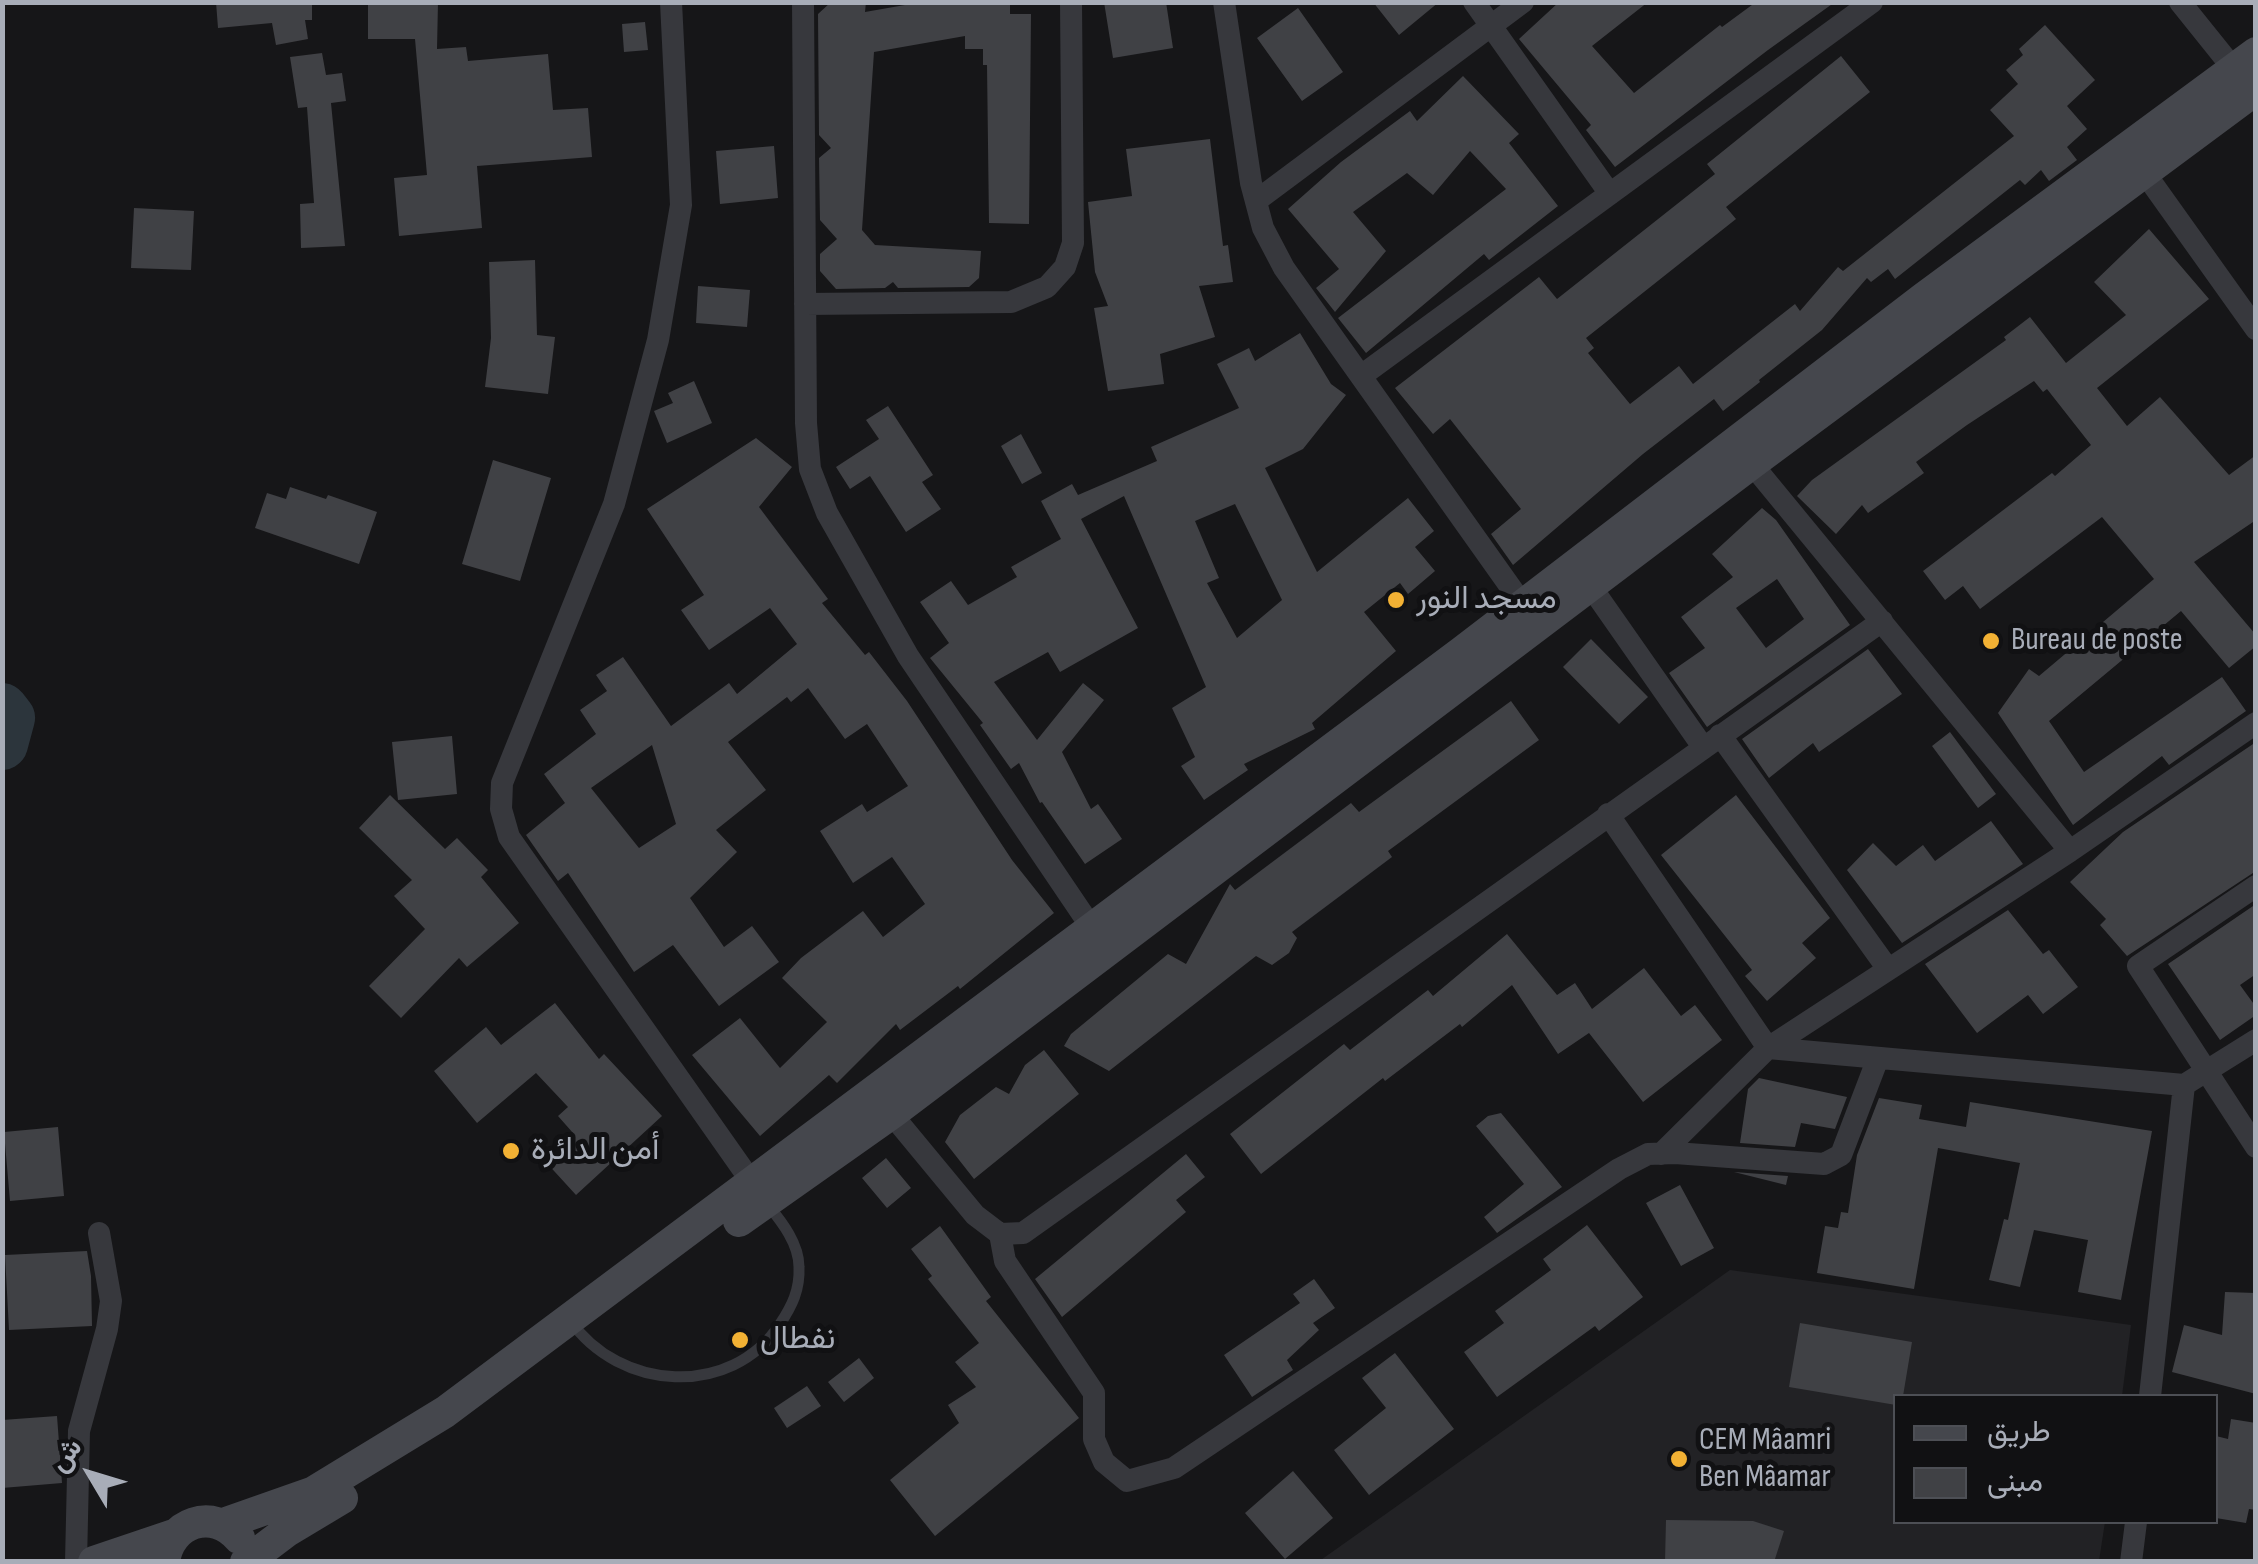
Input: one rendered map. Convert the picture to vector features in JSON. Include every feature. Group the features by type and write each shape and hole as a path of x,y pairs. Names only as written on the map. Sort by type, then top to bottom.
{"main road":[{"path":"1743,452 2144,172 2251,78"},
{"path":"223,1524 240,1540 246,1562 576,1328 1583,576 1743,452 2251,78"},
{"path":"94,1562 169,1548 184,1526 196,1521 223,1524 314,1492 386,1460"}],"street":[{"path":"671,2 681,206 658,340 614,504 502,783 501,808 510,837 760,1193"},
{"path":"803,2 806,423 810,470 827,513 908,656 1099,939"},
{"path":"805,304 1010,302 1047,287 1065,267 1073,243 1071,2"},
{"path":"1224,2 1262,228 1284,268 1530,615"},
{"path":"1474,2 1610,194"},
{"path":"1256,201 1523,2"},
{"path":"1360,376 1872,2"},
{"path":"2180,2 2251,78"},
{"path":"2144,172 2256,329"},
{"path":"1743,452 2070,851"},
{"path":"1583,576 1888,969"},
{"path":"882,1102 975,1216 1000,1234 1023,1233 1882,621"},
{"path":"1662,1154 1768,1048 2070,851 2256,723"},
{"path":"1608,814 1768,1048"},
{"path":"2256,886 2138,966 2194,1079 2256,1147"},
{"path":"1768,1048 2194,1079 2256,1040"},
{"path":"1000,1234 1004,1261 1094,1394 1094,1439 1104,1462 1128,1481 1174,1468 1619,1169 1648,1154 1824,1164 1841,1154 1878,1058"},
{"path":"2150,1394 2194,1079"},
{"path":"76,1562 78,1431 107,1329 111,1301 99,1233"},
{"path":"2131,1562 2136,1524"}],"lane":[{"path":"576,1328 608,1358 655,1376 694,1378 739,1364 770,1339 795,1302 800,1264 784,1225 760,1193"}],"shaded area":[{"name":"CEM Mâamri Ben Mâamar","path":"1730,1270 2131,1325 2122,1394 1893,1394 1893,1524 2105,1524 2099,1561 1318,1562"}],"building":[{"path":"216,2 312,2 312,20 305,20 308,39 276,45 272,23 218,28"},
{"path":"368,2 438,2 437,49 466,47 468,61 548,54 553,110 588,108 592,157 477,166 482,228 399,236 394,178 427,175 415,39 368,39"},
{"path":"831,2 866,2 865,12 922,2 1010,2 1010,14 1031,14 1029,224 989,223 987,65 983,65 983,49 965,49 965,36 874,52 862,230 875,245 981,251 979,278 969,287 898,288 893,282 885,288 836,289 820,271 820,254 837,239 820,220 819,158 831,148 819,135 818,14"},
{"path":"1104,2 1166,2 1173,48 1113,58"},
{"path":"1373,2 1439,2 1399,35"},
{"path":"1559,2 1648,2 1592,46 1634,93 1720,25 1756,2 1835,2 1615,167 1586,130 1591,125 1519,39"},
{"path":"1298,8 1343,72 1302,101 1257,38"},
{"path":"645,22 648,50 624,52 622,24"},
{"path":"2045,25 2095,80 2067,106 2087,129 2067,147 2077,160 2049,181 2041,170 2025,185 2020,180 1895,279 1888,269 1871,282 1867,278 1822,330 1760,382 1723,411 1714,399 1513,565 1491,534 1521,509 1450,419 1433,434 1395,388 1539,277 1557,299 1715,174 1707,164 1841,56 1870,92 1726,207 1736,219 1586,338 1594,348 1588,353 1630,404 1679,366 1693,384 1795,304 1800,311 1838,267 1843,271 2014,136 1990,110 2018,84 2006,70 2023,55 2019,49"},
{"path":"322,53 326,75 342,73 346,101 331,103 345,246 301,248 300,204 314,203 307,107 298,108 290,57"},
{"path":"1463,76 1519,134 1509,143 1558,206 1489,260 1484,254 1366,353 1338,318 1506,189 1470,151 1433,195 1407,173 1353,212 1386,251 1335,312 1316,288 1339,269 1288,209 1341,162 1410,111 1417,121"},
{"path":"1210,139 1223,246 1228,245 1233,282 1199,286 1215,337 1160,354 1164,384 1108,391 1094,308 1108,306 1095,272 1088,202 1132,196 1126,149"},
{"path":"774,146 778,198 720,204 716,151"},
{"path":"134,208 194,211 191,270 131,268"},
{"path":"2149,229 2209,299 2097,388 2127,426 2160,397 2229,475 2256,455 2256,520 2194,562 2256,635 2256,646 2229,668 2181,611 2049,721 2084,772 2222,677 2246,711 2169,765 2162,756 2073,825 1998,713 2029,669 2039,676 2154,579 2102,517 1980,609 1963,586 1945,600 1923,571 2052,473 2055,476 2091,445 2047,389 2043,392 2034,381 1967,425 1916,462 1924,473 1868,513 1862,505 1836,534 1797,496 1812,480 2006,340 2004,337 2030,317 2066,363 2126,315 2094,282"},
{"path":"535,260 537,335 555,337 548,394 485,387 491,338 489,262"},
{"path":"698,286 750,290 747,327 696,323"},
{"path":"1300,333 1331,384 1346,395 1303,449 1265,468 1317,572 1408,498 1434,531 1415,547 1435,571 1408,594 1400,583 1364,612 1396,651 1312,723 1315,729 1244,764 1248,770 1204,800 1181,766 1195,757 1172,708 1206,687 1124,496 1081,519 1138,628 1060,672 1048,652 994,682 1037,740 1083,683 1104,700 1062,752 1091,809 1098,804 1122,839 1085,864 1040,803 1019,763 1011,769 980,725 983,723 930,658 949,643 920,602 951,581 968,605 1017,577 1011,567 1061,539 1041,501 1072,484 1078,495 1157,461 1151,447 1239,408 1217,364 1249,348 1255,361","holes":["1235,504 1282,600 1237,638 1207,583 1219,578 1195,521"]},
{"path":"694,381 712,423 667,443 654,411 673,403 668,393"},
{"path":"888,406 933,475 922,482 941,509 906,532 870,476 850,489 836,467 879,439 866,420"},
{"path":"1021,434 1042,473 1022,484 1001,446"},
{"path":"756,438 792,467 759,507 828,599 822,603 865,655 869,652 907,701 1012,860 1054,913 960,989 958,986 900,1030 896,1024 837,1083 829,1075 760,1136 692,1055 740,1018 780,1068 827,1022 782,978 801,958 863,911 883,937 925,904 892,857 853,883 820,831 862,804 867,812 908,786 867,724 845,739 808,688 791,702 787,697 728,742 766,790 716,830 737,852 690,898 724,947 752,926 779,962 719,1006 673,945 634,972 568,873 558,881 526,835 565,803 544,774 596,734 580,710 607,691 596,675 623,657 671,726 729,683 737,694 797,644 770,608 709,650 681,610 704,595 647,509","holes":["652,745 676,824 639,848 591,788"]},
{"path":"493,460 551,478 520,581 462,564"},
{"path":"290,487 377,512 359,564 255,528 267,493 286,499"},
{"path":"1762,508 1776,520 1850,625 1707,727 1669,673 1705,648 1681,617 1733,577 1712,554","holes":["1777,579 1804,619 1766,648 1736,608"]},
{"path":"1591,639 1648,697 1619,724 1563,667"},
{"path":"1868,649 1902,694 1819,752 1813,743 1769,778 1742,739"},
{"path":"1511,701 1539,740 1388,851 1392,857 1292,932 1297,938 1289,953 1272,965 1256,956 1109,1071 1064,1046 1071,1034 1168,954 1186,964 1230,884 1235,890 1351,803 1359,812"},
{"path":"1950,732 1996,794 1978,808 1932,746"},
{"path":"452,736 457,794 398,800 392,742"},
{"path":"2256,742 2256,871 2127,956 2100,925 2106,919 2070,882 2123,832"},
{"path":"390,795 445,849 457,838 488,870 481,877 519,923 467,967 459,958 401,1018 369,986 425,929 394,896 412,880 359,828"},
{"path":"1736,795 1830,918 1802,943 1816,958 1767,1001 1745,976 1752,970 1661,855"},
{"path":"1991,821 2023,864 1902,943 1847,870 1873,843 1896,866 1923,845 1935,861"},
{"path":"2256,904 2256,974 2240,985 2256,1007 2256,1015 2220,1040 2168,964"},
{"path":"2008,910 2043,954 2049,950 2078,987 2043,1014 2028,995 1977,1033 1925,964"},
{"path":"1507,934 1557,995 1575,983 1592,1009 1644,968 1681,1016 1695,1005 1722,1040 1643,1102 1589,1033 1558,1054 1512,985 1462,1027 1460,1024 1385,1081 1383,1078 1261,1174 1230,1134 1344,1044 1350,1050 1428,990 1433,996"},
{"path":"555,1003 599,1059 604,1054 662,1116 576,1195 544,1160 573,1133 558,1116 568,1107 536,1073 477,1123 434,1071 486,1027 501,1045"},
{"path":"1044,1050 1079,1094 974,1179 945,1142 960,1115 996,1087 1009,1094 1025,1065"},
{"path":"1759,1078 1847,1097 1835,1129 1801,1123 1795,1147 1740,1143 1748,1089"},
{"path":"1879,1098 1922,1105 1919,1119 1966,1127 1970,1102 2152,1131 2121,1300 2078,1292 2088,1240 2034,1230 2020,1287 1989,1280 2020,1163 1938,1148 1914,1289 1817,1273 1825,1226 1838,1228 1841,1212 1848,1213 1857,1155"},
{"path":"1501,1113 1562,1187 1497,1233 1484,1217 1524,1184 1476,1126 1488,1116"},
{"path":"58,1127 64,1196 10,1201 4,1132"},
{"path":"1186,1154 1205,1177 1176,1200 1186,1212 1062,1317 1035,1279"},
{"path":"886,1158 911,1188 887,1208 862,1178"},
{"path":"1734,1172 1788,1176 1786,1185"},
{"path":"1680,1185 1714,1248 1681,1266 1646,1203"},
{"path":"1587,1225 1643,1297 1599,1331 1595,1326 1497,1397 1464,1352 1504,1323 1495,1311 1551,1270 1543,1259"},
{"path":"940,1226 991,1297 986,1301 1079,1418 935,1536 890,1480 959,1423 948,1405 976,1387 955,1362 979,1343 928,1279 932,1276 911,1249"},
{"path":"87,1251 92,1326 9,1330 5,1255"},
{"path":"1314,1279 1335,1308 1313,1323 1319,1330 1287,1360 1293,1370 1252,1397 1224,1355 1300,1303 1293,1294"},
{"path":"2225,1292 2256,1293 2256,1394 2172,1372 2184,1325 2222,1335"},
{"path":"1800,1323 1912,1342 1903,1394 1893,1394 1893,1404 1789,1387"},
{"path":"1395,1353 1454,1429 1369,1495 1334,1450 1386,1408 1362,1378"},
{"path":"859,1358 874,1378 844,1402 828,1382"},
{"path":"807,1386 821,1406 787,1428 774,1408"},
{"path":"57,1416 62,1483 2,1488 2,1420"},
{"path":"2231,1419 2256,1423 2256,1510 2249,1509 2246,1523 2218,1518 2218,1436 2228,1439"},
{"path":"1293,1471 1333,1518 1285,1559 1245,1513"},
{"path":"1666,1520 1753,1521 1784,1531 1774,1562 1665,1562"}],"waterway":[{"path":"2,709 9,718 2,744"}],"place":[{"name":"مسجد النور","path":"1396,600"},
{"name":"Bureau de poste","path":"1991,641"},
{"name":"أمن الدائرة","path":"511,1151"},
{"name":"نفطال","path":"740,1340"},
{"name":"CEM Mâamri Ben Mâamar","path":"1679,1459"}]}
